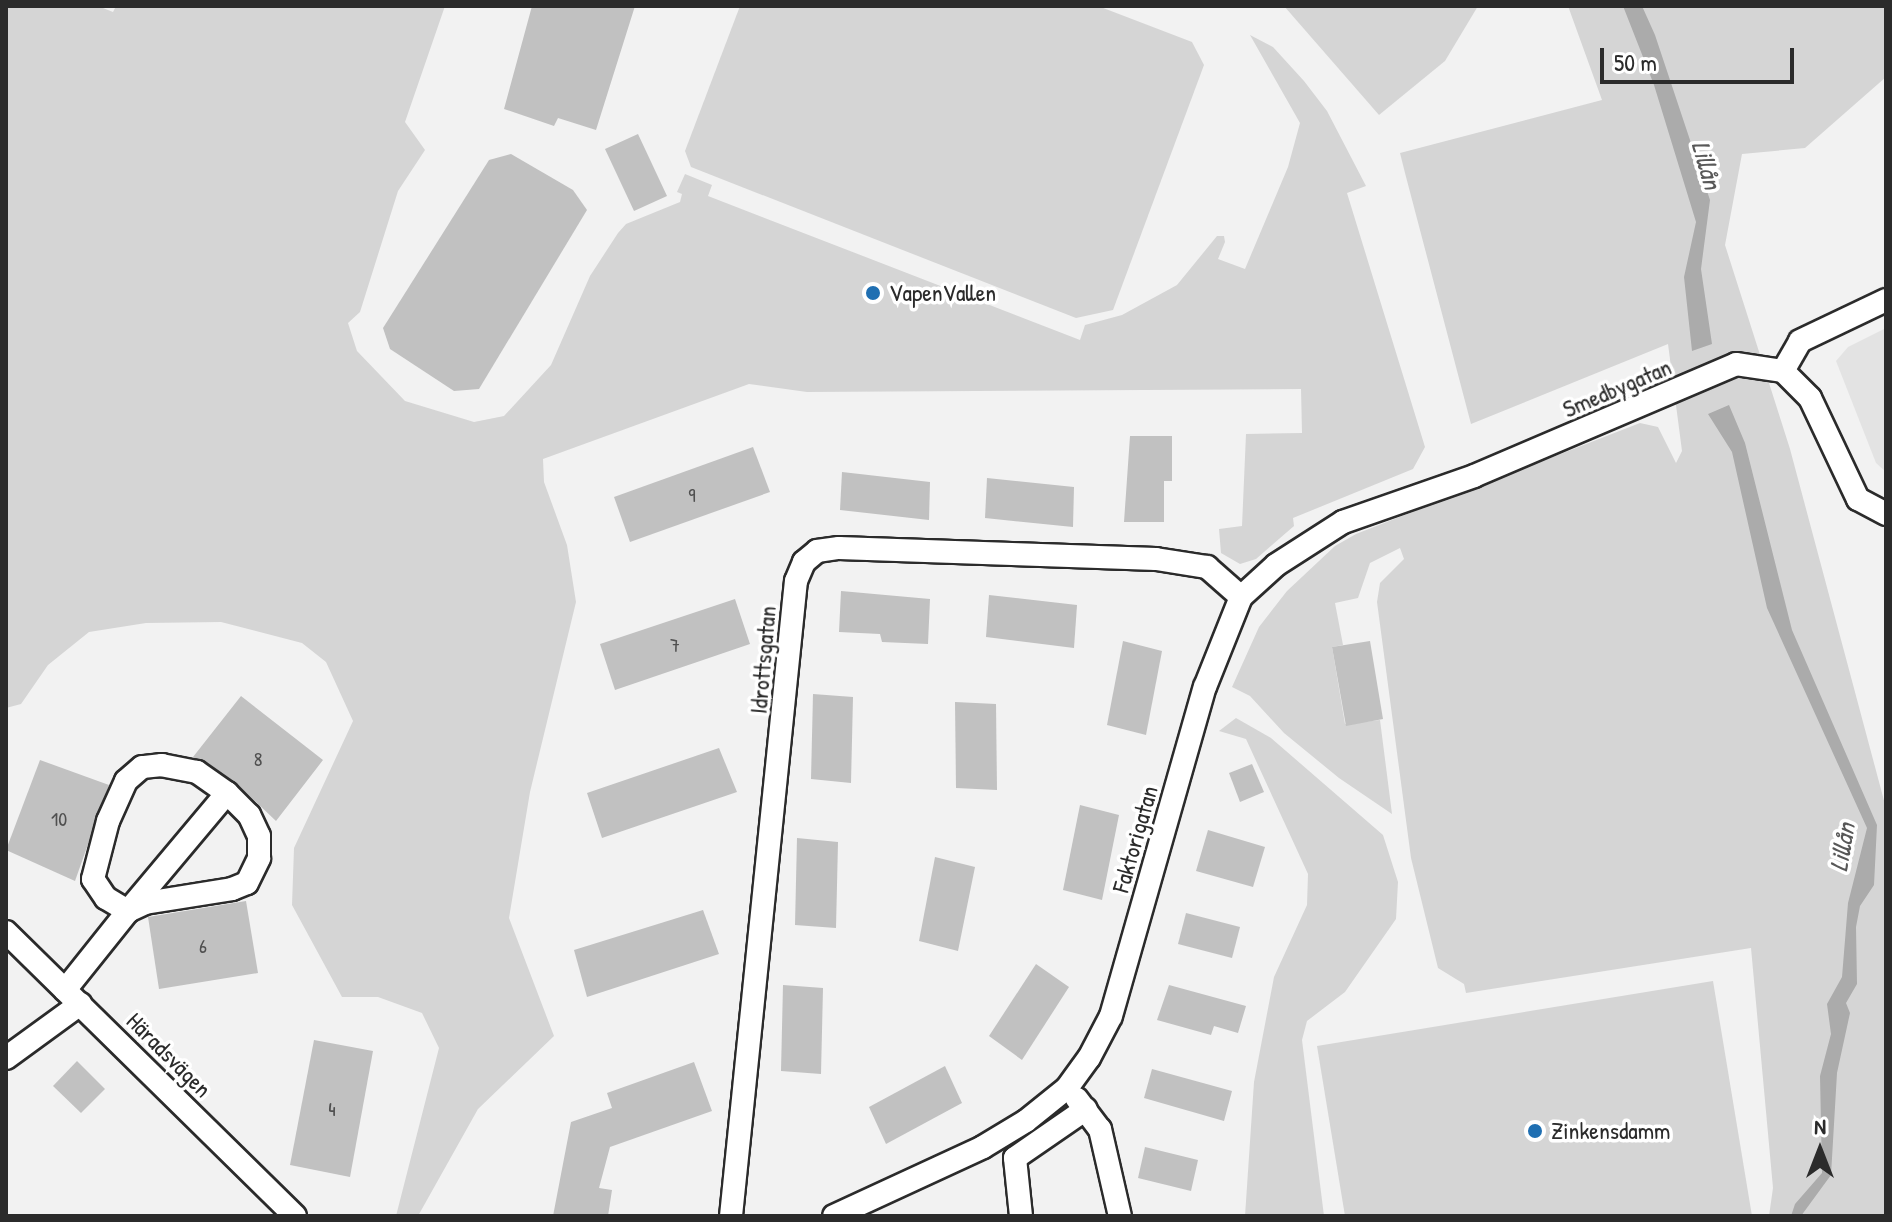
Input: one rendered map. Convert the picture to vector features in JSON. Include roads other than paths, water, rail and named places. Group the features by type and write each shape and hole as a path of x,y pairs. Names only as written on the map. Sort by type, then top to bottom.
{"street":[{"path":"1886,300 1800,341 1783,371 1810,398 1858,499 1886,514"},
{"name":"Smedbygatan","path":"1474,476 1736,364 1783,371"},
{"name":"Faktorigatan","path":"834,1216 983,1147 1067,1088 1111,1016 1205,687 1241,597 1276,565 1343,522 1474,476"},
{"name":"Idrottsgatan","path":"731,1216 796,581 804,562 817,551 839,548 1156,559 1207,567 1241,597"},
{"path":"162,765 197,772 227,793 249,815 259,836 259,858 247,883 128,911 106,898 93,879 108,821 126,781 142,767 162,765"},
{"path":"6,1058 72,997 128,911 227,793"},
{"name":"Häradsvägen","path":"6,932 283,1213"},
{"path":"1067,1088 1100,1129 1120,1216"},
{"path":"1021,1216 1015,1158 1086,1109"}],"place":[{"name":"VapenVallen","path":"873,293"},
{"name":"Zinkensdamm","path":"1535,1131"}],"water label":[{"name":"Lillån","path":"1707,165"},
{"name":"Lillån","path":"1842,847"}]}
